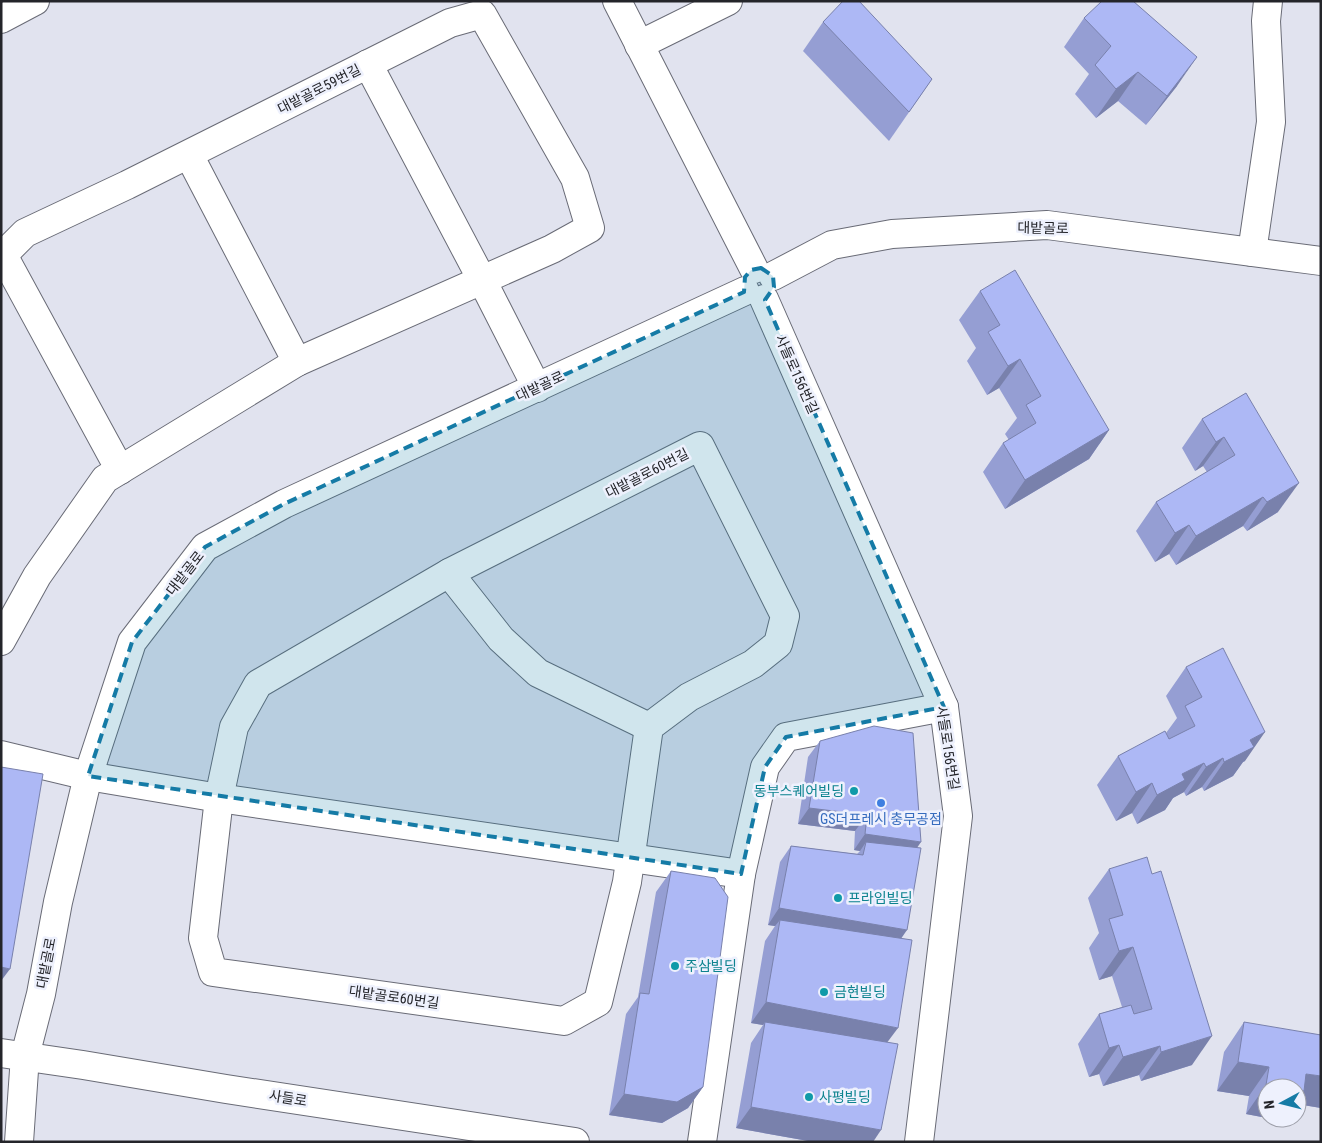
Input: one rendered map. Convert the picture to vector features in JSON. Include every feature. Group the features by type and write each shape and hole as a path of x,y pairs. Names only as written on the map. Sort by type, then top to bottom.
{"street":[{"path":"1,19 35,1"},
{"name":"사들로156번길","path":"617,1 759,284 944,707 958,816 919,1142"},
{"path":"640,45 728,1"},
{"path":"1252,252 1270,122 1266,21 1268,1"},
{"path":"1,641 36,576 105,480 296,362 552,249 590,228 575,178 482,14 450,23 368,64"},
{"name":"대밭골로59번길","path":"2,256 26,233 188,155 368,64 537,388"},
{"path":"188,155 296,362"},
{"name":"대밭골로","path":"19,1142 13,1054 41,994 58,902 88,776 132,642 205,546 284,504 759,284 832,245 892,234 1047,225 1321,261"},
{"path":"2,256 120,470"},
{"name":"대밭골로60번길","path":"700,446 785,616 778,644 753,664 690,697 649,727 631,858 598,1002 564,1021 213,972 203,938 219,798 234,728 258,684 449,574 700,446"},
{"path":"449,574 500,639 538,673 649,727"},
{"path":"702,1142 741,874 764,767 786,737 944,707"},
{"path":"1,755 88,776 219,798 741,874"},
{"name":"사들로","path":"13,1054 226,1089 575,1142"}],"highlighted area":[{"path":"761,268 773,276 774,287 765,300 944,707 786,737 765,767 741,874 88,776 132,642 205,547 284,504 744,292 745,277 751,270"}],"building":[{"path":"843,1 859,1 932,79 909,112 823,22"},
{"path":"1102,1 1133,1 1197,57 1167,96 1138,72 1116,89 1095,65 1111,46 1084,18"},
{"path":"1015,270 1109,430 1025,480 1003,443 1036,423 1026,405 1041,396 1020,359 1008,366 988,332 1000,325 980,291"},
{"path":"1246,393 1299,483 1267,502 1263,497 1196,536 1189,525 1175,533 1156,502 1235,455 1224,437 1216,442 1202,419"},
{"path":"1223,648 1265,732 1250,740 1254,747 1224,762 1223,758 1206,767 1204,763 1182,774 1185,780 1157,795 1152,783 1136,792 1118,756 1165,731 1169,739 1195,726 1185,706 1202,697 1186,667"},
{"name":"동부스퀘어빌딩","path":"874,726 913,733 921,842 865,834 867,815 809,808 820,741"},
{"path":"1,767 43,774 10,969 1,967"},
{"name":"프라임빌딩","path":"866,842 921,848 907,930 779,908 791,846 863,855"},
{"path":"1147,857 1152,874 1161,871 1212,1036 1161,1052 1160,1046 1123,1057 1119,1045 1109,1048 1099,1014 1131,1005 1134,1014 1152,1009 1133,947 1119,951 1109,919 1123,915 1109,869"},
{"name":"주삼빌딩","path":"671,871 715,878 728,897 703,1087 677,1102 624,1094 640,993 649,994"},
{"name":"금현빌딩","path":"780,920 912,940 898,1028 766,1002"},
{"name":"사평빌딩","path":"765,1022 898,1044 881,1130 751,1107"},
{"path":"1244,1022 1321,1035 1321,1076 1306,1074 1306,1078 1267,1078 1269,1067 1238,1062"}],"place":[{"name":"동부스퀘어빌딩","path":"854,791"},
{"name":"GS더프레시 충무공점","path":"881,803"},
{"name":"프라임빌딩","path":"838,898"},
{"name":"주삼빌딩","path":"675,966"},
{"name":"금현빌딩","path":"824,992"},
{"name":"사평빌딩","path":"809,1097"}]}
